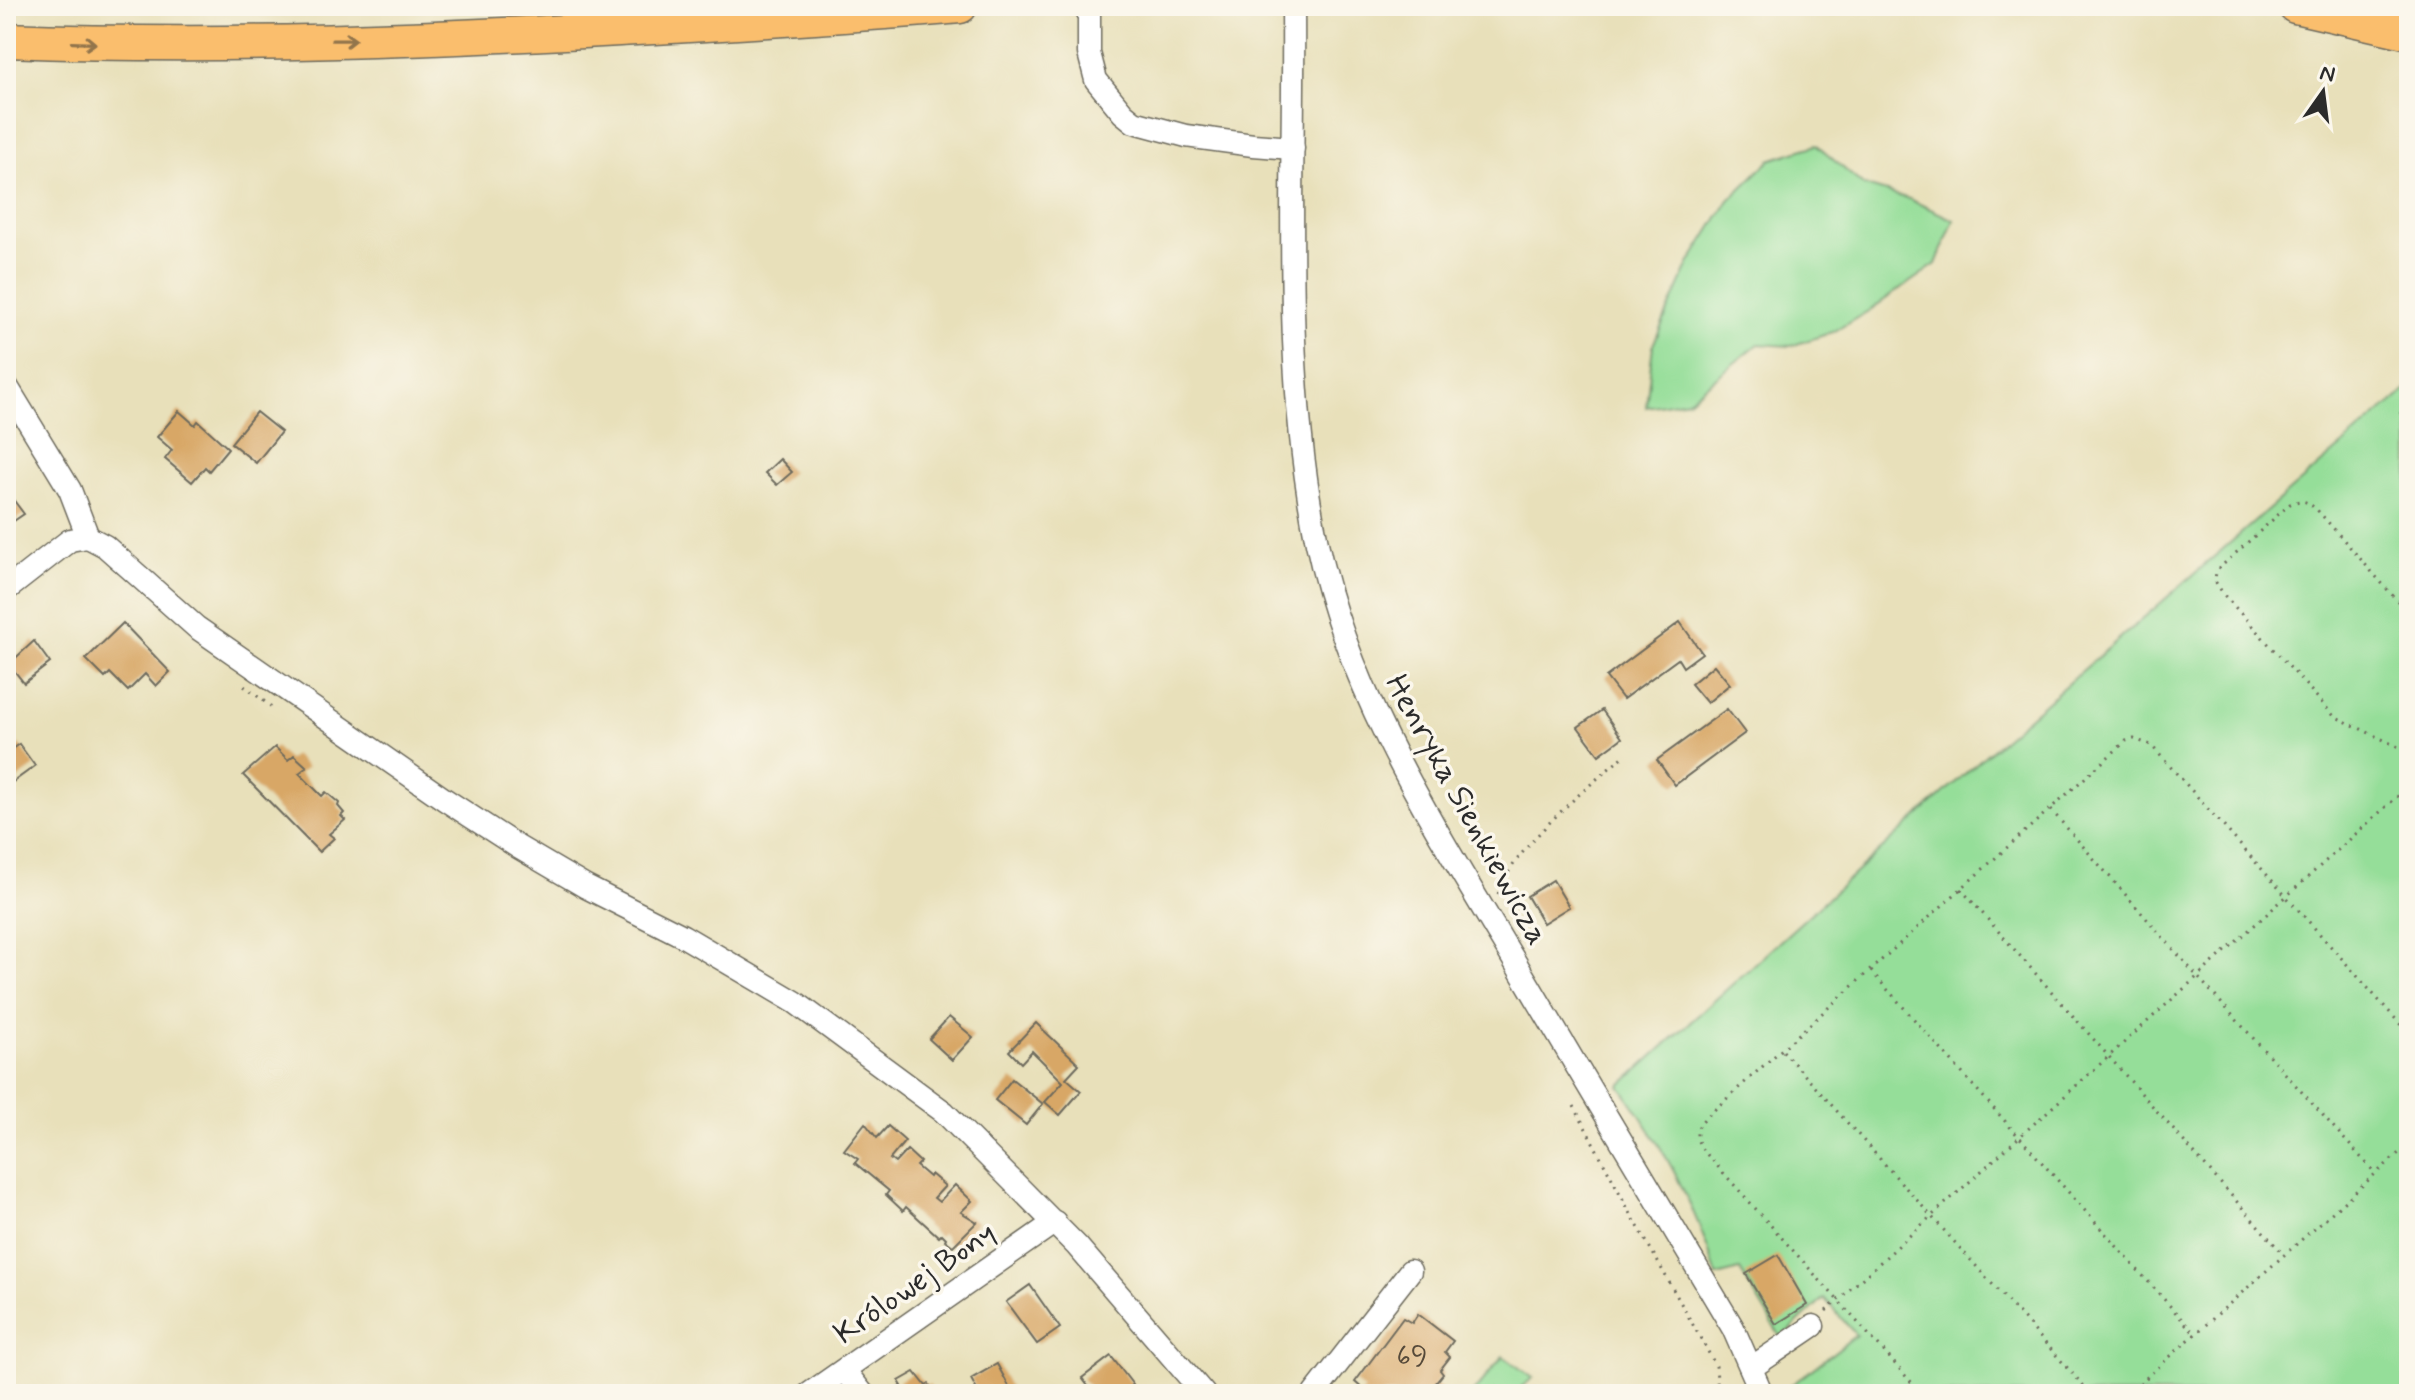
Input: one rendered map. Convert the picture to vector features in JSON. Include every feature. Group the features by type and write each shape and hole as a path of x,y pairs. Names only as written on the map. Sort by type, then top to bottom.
{"highway":[{"path":"6,40 120,44 481,37 877,14 960,6"},
{"path":"2295,6 2409,32"}],"street":[{"path":"1089,6 1089,53 1096,80 1134,122 1186,136 1293,148"},
{"name":"Henryka Sienkiewicza","path":"1293,15 1297,386 1301,437 1318,545 1333,601 1367,697 1415,791 1733,1328 1762,1394"},
{"path":"6,385 70,490 88,537"},
{"path":"6,590 70,540 88,537 105,546 196,627 444,799 586,887 744,970 828,1025 944,1112 1055,1222 1122,1295 1204,1394"},
{"name":"Królowej Bony","path":"809,1394 1055,1222"},
{"path":"1314,1394 1410,1271"},
{"path":"1751,1368 1813,1326"},
{"path":"844,1370 863,1394"}],"path":[{"path":"2400,412 2409,423"},
{"path":"2409,614 2319,512 2300,499 2290,504 2216,571 2215,581 2224,595 2323,706 2348,724 2409,752"},
{"path":"240,681 249,692 284,712"},
{"path":"1922,1394 1697,1142 1698,1127 2126,741 2143,741 2159,753 2409,1034"},
{"path":"1490,920 1500,888 1525,851 1550,821 1624,756"},
{"path":"1813,1326 1837,1298 2409,786"},
{"path":"2050,809 2376,1174"},
{"path":"1961,889 2284,1255"},
{"path":"1871,971 2195,1334"},
{"path":"1782,1050 2091,1394"},
{"path":"1568,1094 1716,1366 1718,1394"},
{"path":"2128,1394 2409,1144"}],"green space":[{"path":"1816,145 1863,185 1909,199 1954,220 1936,264 1833,332 1791,346 1758,344 1688,400 1646,407 1653,345 1689,264 1729,200 1770,160"},
{"path":"2409,388 2409,1394 1780,1394 1856,1335 1824,1298 1781,1338 1740,1270 1717,1276 1677,1177 1620,1086 2000,742"},
{"path":"1503,1356 1533,1378 1512,1394 1472,1394"}],"building":[{"path":"179,411 195,425 198,421 228,448 209,471 205,467 192,482 165,459 172,450 157,437"},
{"path":"256,412 281,432 256,463 231,443"},
{"path":"780,459 792,472 777,485 765,473"},
{"path":"6,490 24,514 8,525 11,530 6,534"},
{"path":"1680,622 1702,653 1683,667 1678,659 1623,699 1606,677"},
{"path":"123,623 170,672 156,686 145,674 128,691 110,673 105,678 86,659"},
{"path":"34,641 50,663 24,683 9,664"},
{"path":"1714,665 1730,684 1707,703 1691,684"},
{"path":"1727,709 1745,733 1675,785 1657,760"},
{"path":"1602,710 1622,738 1599,755 1578,727"},
{"path":"19,744 35,766 6,787 6,753"},
{"path":"275,747 288,760 294,755 307,767 299,773 322,796 326,792 339,803 344,813 341,816 345,820 329,834 334,838 319,852 243,775"},
{"path":"1553,880 1569,907 1543,923 1527,896"},
{"path":"949,1017 973,1037 952,1060 929,1039"},
{"path":"1036,1023 1079,1064 1066,1078 1081,1091 1060,1115 1045,1102 1063,1082 1032,1051 1021,1063 1009,1051"},
{"path":"1012,1079 1043,1104 1026,1125 995,1100"},
{"path":"865,1123 877,1138 888,1126 905,1141 890,1159 895,1163 907,1150 920,1162 916,1166 945,1186 934,1198 939,1202 955,1185 972,1201 961,1212 977,1222 953,1246 906,1207 903,1211 886,1195 889,1191 855,1163 858,1159 844,1150"},
{"path":"1778,1255 1807,1305 1776,1324 1746,1274"},
{"path":"1030,1285 1060,1328 1037,1344 1006,1302"},
{"path":"1418,1314 1453,1341 1445,1352 1450,1357 1440,1370 1443,1374 1435,1384 1445,1394 1360,1394 1364,1390 1355,1382 1403,1318 1412,1323"},
{"path":"1111,1356 1133,1385 1121,1394 1094,1394 1082,1378"},
{"path":"997,1364 1011,1390 1003,1394 979,1394 971,1379"},
{"path":"915,1372 936,1394 895,1394 893,1390 902,1386 899,1381"}]}
